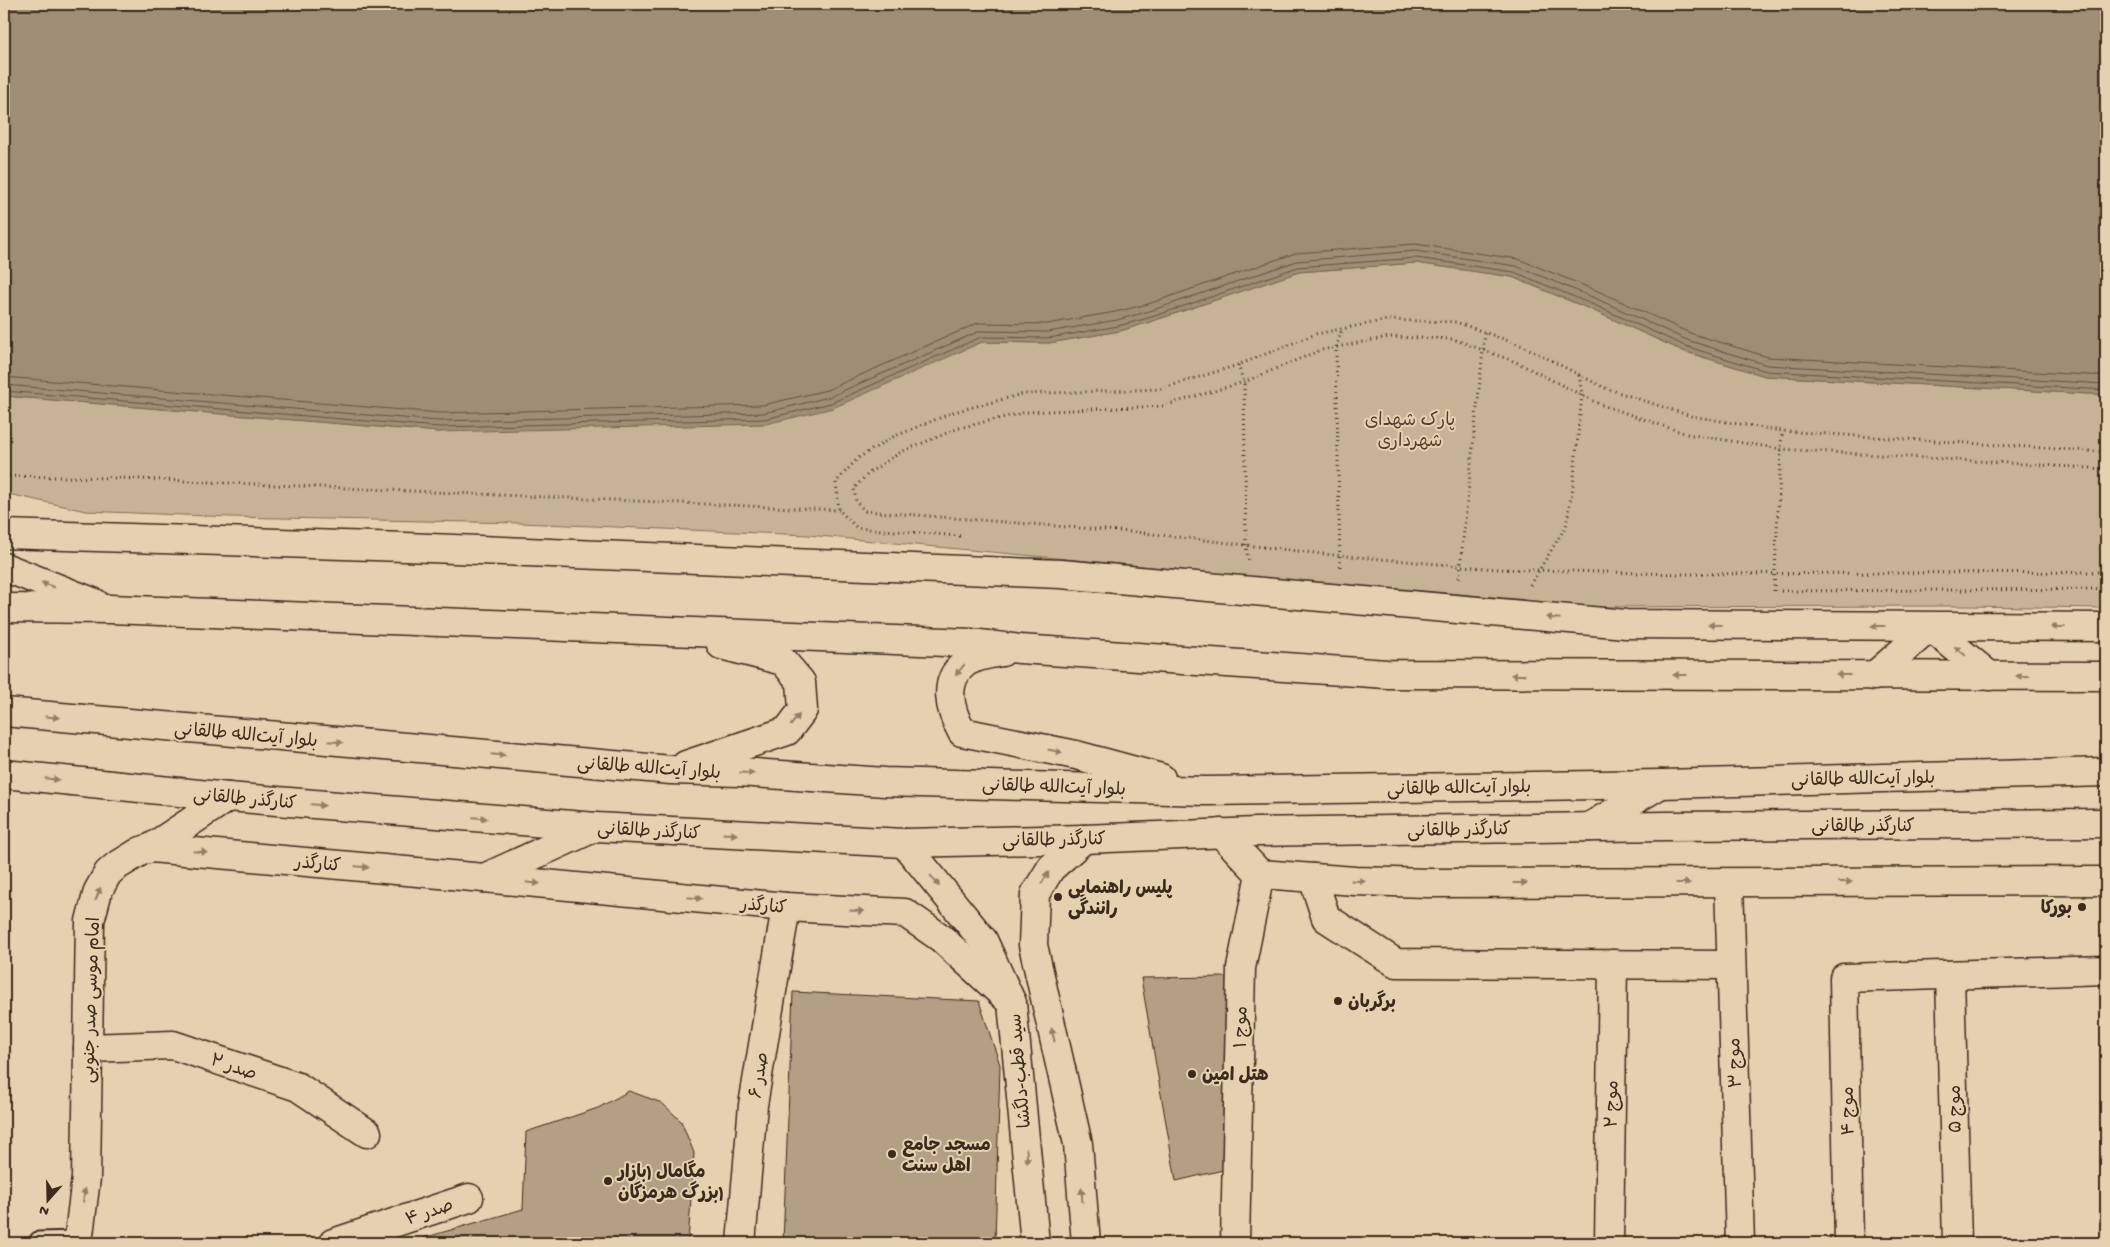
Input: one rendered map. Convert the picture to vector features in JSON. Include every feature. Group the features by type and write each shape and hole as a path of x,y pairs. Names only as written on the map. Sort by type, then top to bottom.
{"street":[{"path":"4,534 425,548 1061,574 1626,624 2106,627"},
{"path":"4,567 110,609"},
{"path":"4,608 110,609 971,643 1020,649 1387,674 2106,676"},
{"path":"1874,676 1930,627"},
{"path":"1930,627 1990,676"},
{"path":"668,631 783,661 801,682 803,710 787,731 671,770"},
{"path":"1020,649 984,655 964,663 952,679 950,700 954,718 962,732 1076,755 1206,791"},
{"name":"بلوار آیت‌الله طالقانی","path":"4,712 671,770 739,772 885,782 1206,791 1662,784 2106,772"},
{"name":"کنارگذر طالقانی","path":"4,774 228,797 596,827 904,842 1084,839 1221,833 1589,827 2106,823"},
{"path":"1589,827 1662,784"},
{"name":"امام موسی صدر جنوبی","path":"78,1241 86,1178 87,977 90,921 98,891 108,873 115,867 140,851 151,848 228,797"},
{"name":"کنارگذر","path":"484,878 596,827"},
{"path":"1221,833 1260,874 1313,878 1429,883 2106,881"},
{"name":"سید قطب-دلگشا","path":"1084,839 1051,868 1035,894 1033,945 1078,1144 1086,1243"},
{"name":"سید قطب-دلگشا","path":"904,842 982,940 1012,1003 1035,1243"},
{"name":"کنارگذر","path":"151,848 786,907 905,913 941,938 1012,1003"},
{"name":"موج ۱","path":"1235,1243 1241,968 1260,874"},
{"path":"1313,878 1326,918 1396,963 1731,965"},
{"name":"موج ۳","path":"1728,883 1740,1243"},
{"name":"صدر ۶","path":"741,1243 753,1105 786,907"},
{"name":"موج ۲","path":"1609,1243 1613,964"},
{"path":"1950,975 2106,970"},
{"name":"موج ۴","path":"1850,1243 1844,978 1950,975"},
{"name":"موج ۵","path":"1950,975 1957,1243"},
{"name":"صدر ۲","path":"88,1048 173,1045 298,1087 367,1133"},
{"name":"صدر ۴","path":"333,1243 469,1198"}],"lane":[{"path":"38,1240 78,1241"}],"path":[{"path":"965,536 857,528 839,510 836,482 858,458 893,436 954,412 1024,394 1160,389 1238,365 1316,334 1387,320 1456,322 1523,346 1605,388 1692,416 1782,431 2106,452"},
{"path":"1340,573 1338,555 1336,348 1342,329"},
{"path":"1458,584 1462,567 1485,332"},
{"path":"2106,469 1781,449 1687,434 1599,404 1516,362 1453,340 1388,337 1321,350 1244,382 1163,406 1026,412 959,428 901,452 870,472 854,488 856,502 865,511 1144,533 1462,567 1539,571 1678,574 2106,572"},
{"path":"1238,365 1244,382 1246,545 1249,563 1239,562"},
{"path":"1539,588 1529,588 1566,526 1573,486 1582,395 1579,374"},
{"path":"1774,591 1782,431"},
{"path":"4,476 118,478 839,510"},
{"path":"1765,591 2106,589"}],"green space":[{"name":"پارک شهدای شهرداری","path":"1416,263 1512,277 1683,351 1765,376 2106,395 2106,608 1965,606 1533,607 1347,589 1174,569 808,535 520,523 231,517 86,511 4,493 4,396 439,432 939,360 982,342 1049,343 1120,331 1299,272"}],"water":[{"path":"4,4 2106,4 2106,395 1765,376 1683,351 1512,277 1416,263 1299,272 1120,331 1049,343 982,342 833,408 766,424 439,432 4,396"}],"building":[{"name":"هتل امین","path":"1230,977 1223,1170 1176,1181 1141,978"},
{"name":"مسجد جامع اهل سنت","path":"793,992 979,1001 1000,1065 995,1243 783,1243"},
{"name":"مگامال (بازار بزرگ هرمزگان)","path":"629,1091 662,1103 681,1121 694,1153 688,1243 406,1243 523,1209 526,1132 598,1108"}],"place":[{"name":"پلیس راهنمایی رانندگی","path":"1058,897"},
{"name":"بورکا","path":"2082,907"},
{"name":"برگربان","path":"1338,1001"},
{"name":"هتل امین","path":"1192,1074"},
{"name":"مسجد جامع اهل سنت","path":"892,1154"},
{"name":"مگامال (بازار بزرگ هرمزگان)","path":"608,1181"}]}
